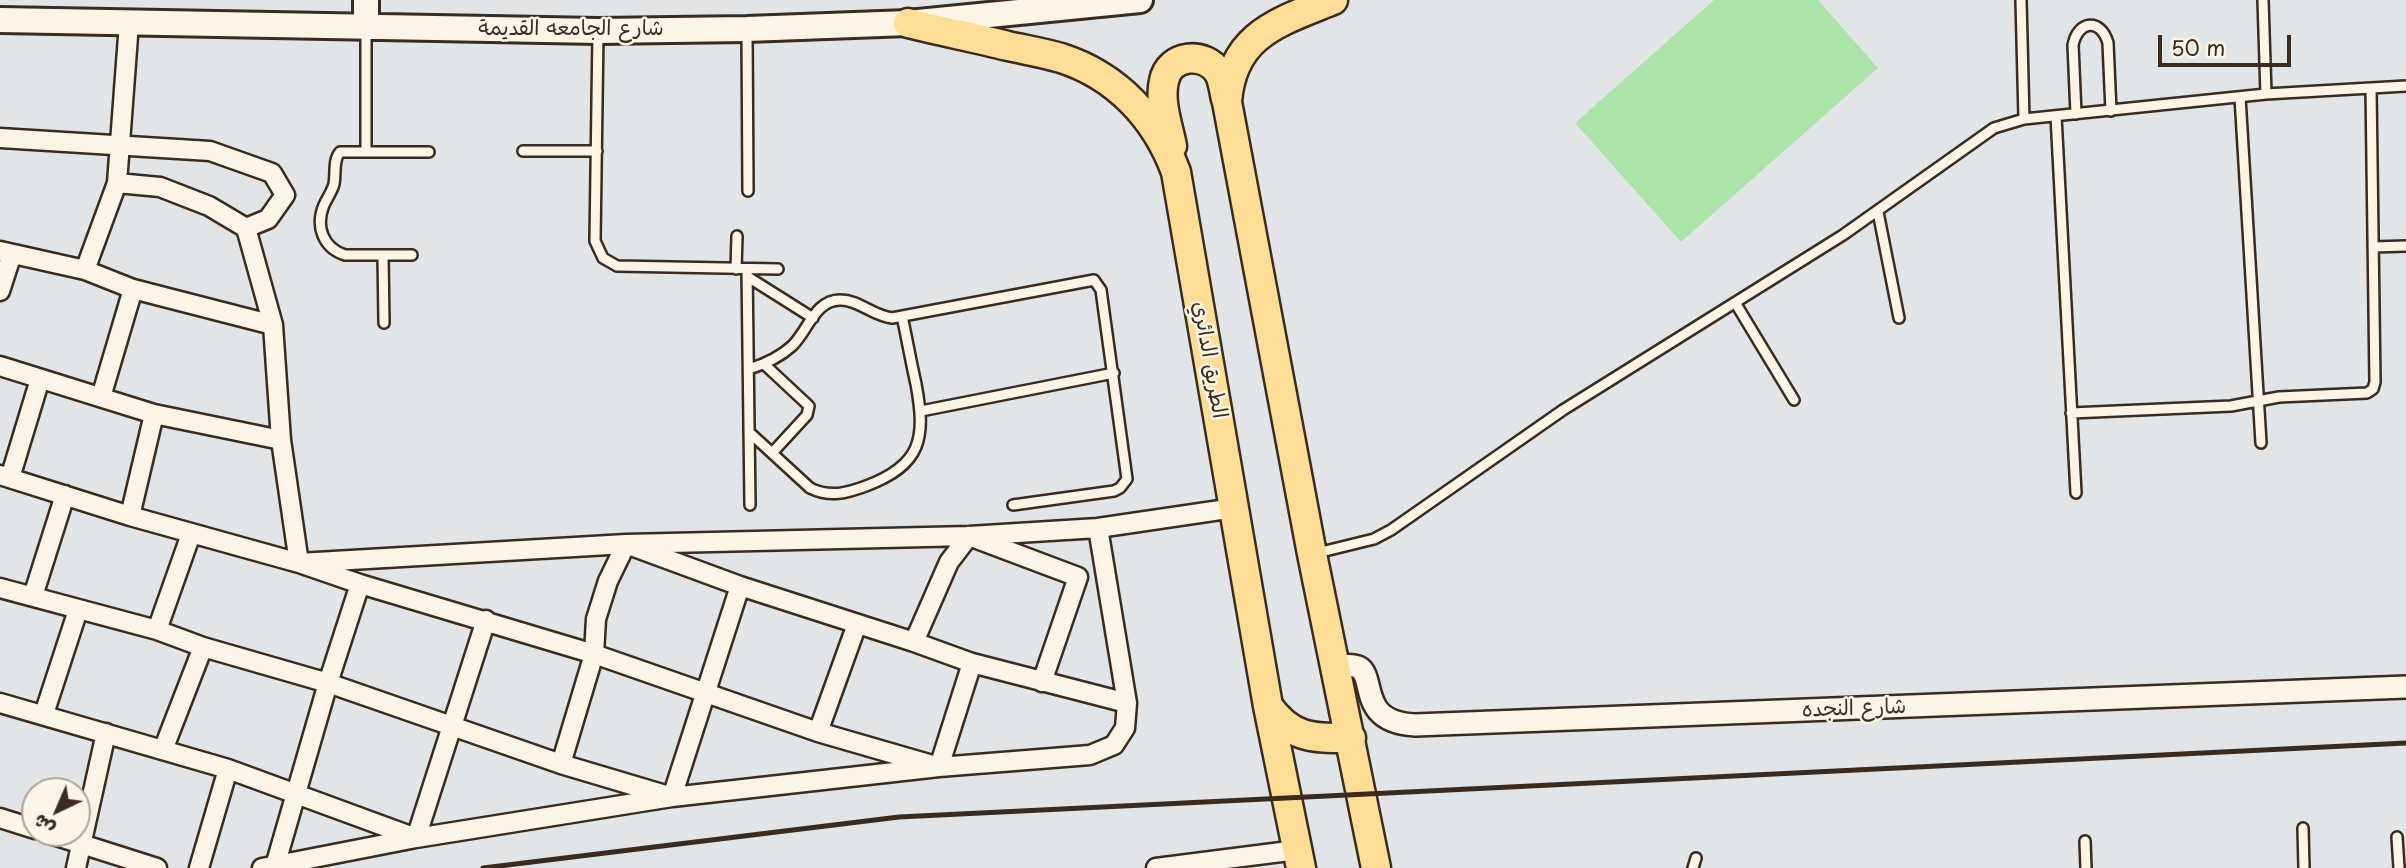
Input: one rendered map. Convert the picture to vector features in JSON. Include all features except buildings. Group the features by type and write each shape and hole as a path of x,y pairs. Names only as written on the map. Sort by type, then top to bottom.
{"main road":[{"path":"366,0 366,27"},
{"name":"شارع الجامعه القديمة","path":"0,20 598,31 747,29 908,23 1140,0"},
{"path":"1227,102 1231,75 1252,41 1272,25 1333,0"},
{"name":"الطريق الدائري","path":"908,23 1060,58 1093,72 1110,82 1138,107 1161,137 1176,172 1268,706 1299,859"},
{"path":"1176,172 1163,93 1164,78 1171,66 1183,59 1198,58 1210,63 1220,74 1227,102 1312,554 1376,868"},
{"path":"1268,706 1279,721 1294,732 1312,738 1351,738"}],"street":[{"path":"85,270 117,183 129,23"},
{"path":"1,140 210,151 272,173 285,195 268,219 246,228"},
{"path":"117,183 160,187 209,206 246,228 273,325 281,440 299,563"},
{"path":"0,291 6,252 85,270 133,289 273,325"},
{"path":"101,397 133,289"},
{"path":"0,366 154,414 281,440"},
{"path":"40,379 5,476 130,516 299,563 360,584 486,620 594,654 818,732 939,766"},
{"path":"130,516 154,414"},
{"path":"33,596 65,495"},
{"path":"299,563 626,544 969,536 1098,528 1234,508"},
{"path":"268,867 416,838 672,797 939,766 1090,754 1114,745 1125,728 1127,703 1098,528"},
{"path":"157,629 191,534"},
{"path":"969,536 1078,577 1106,573"},
{"path":"914,642 949,562 969,536"},
{"path":"626,544 740,586 972,663 1127,703"},
{"path":"561,764 594,654 596,619 608,581 626,544"},
{"path":"1042,682 1078,577"},
{"path":"268,867 298,793 327,683 360,584"},
{"path":"672,797 740,586"},
{"path":"0,588 157,629 204,647 327,683 561,764 672,797"},
{"path":"44,714 78,610"},
{"path":"416,838 486,620"},
{"path":"818,732 857,624"},
{"path":"163,750 204,647"},
{"path":"939,766 972,663"},
{"name":"شارع النجده","path":"1336,666 1360,668 1372,700 1383,715 1402,724 1415,725 2406,687"},
{"path":"0,703 229,769 416,838"},
{"path":"91,797 106,733"},
{"path":"199,868 229,769"},
{"path":"0,818 21,825"},
{"path":"76,868 80,847"},
{"path":"90,847 157,868"},
{"path":"1156,868 1299,859"}],"lane":[{"path":"2021,0 2024,119"},
{"path":"2263,0 2266,94"},
{"path":"2076,114 2073,45 2075,33 2084,26 2095,25 2105,32 2108,43 2111,111"},
{"path":"366,27 366,151"},
{"path":"747,29 748,191"},
{"path":"598,31 596,241 603,258 617,266 736,269 748,273 813,318"},
{"path":"1312,554 1374,539 1391,530 1563,410 1736,304 1878,212 1994,128 2024,119 2266,94 2406,86"},
{"path":"2071,413 2231,406 2279,397 2367,393 2373,389 2371,88"},
{"path":"2240,97 2261,443"},
{"path":"2056,116 2076,493"},
{"path":"412,255 345,255 337,252 324,241 321,214 333,187 338,154 344,151 429,152"},
{"path":"523,151 597,151"},
{"path":"1878,212 1899,318"},
{"path":"736,269 737,236"},
{"path":"2373,247 2406,246"},
{"path":"383,255 384,323"},
{"path":"748,273 778,269"},
{"path":"748,273 750,505"},
{"path":"749,369 780,356 825,304 843,300 884,317 902,316 1094,280 1101,290 1114,373 1128,472 1124,484 1114,491 1013,505"},
{"path":"1736,304 1794,400"},
{"path":"749,432 810,488 821,494 845,492 893,473 906,462 916,447 921,431 921,411 902,316"},
{"path":"764,364 810,409 773,452"},
{"path":"921,411 1114,373"},
{"path":"2302,828 2304,868"},
{"path":"2398,837 2399,868"},
{"path":"2085,841 2086,868"}],"green space":[{"path":"1714,0 1818,0 1878,68 1681,242 1575,123"}],"railway":[{"path":"483,868 899,817 2406,743"}]}
